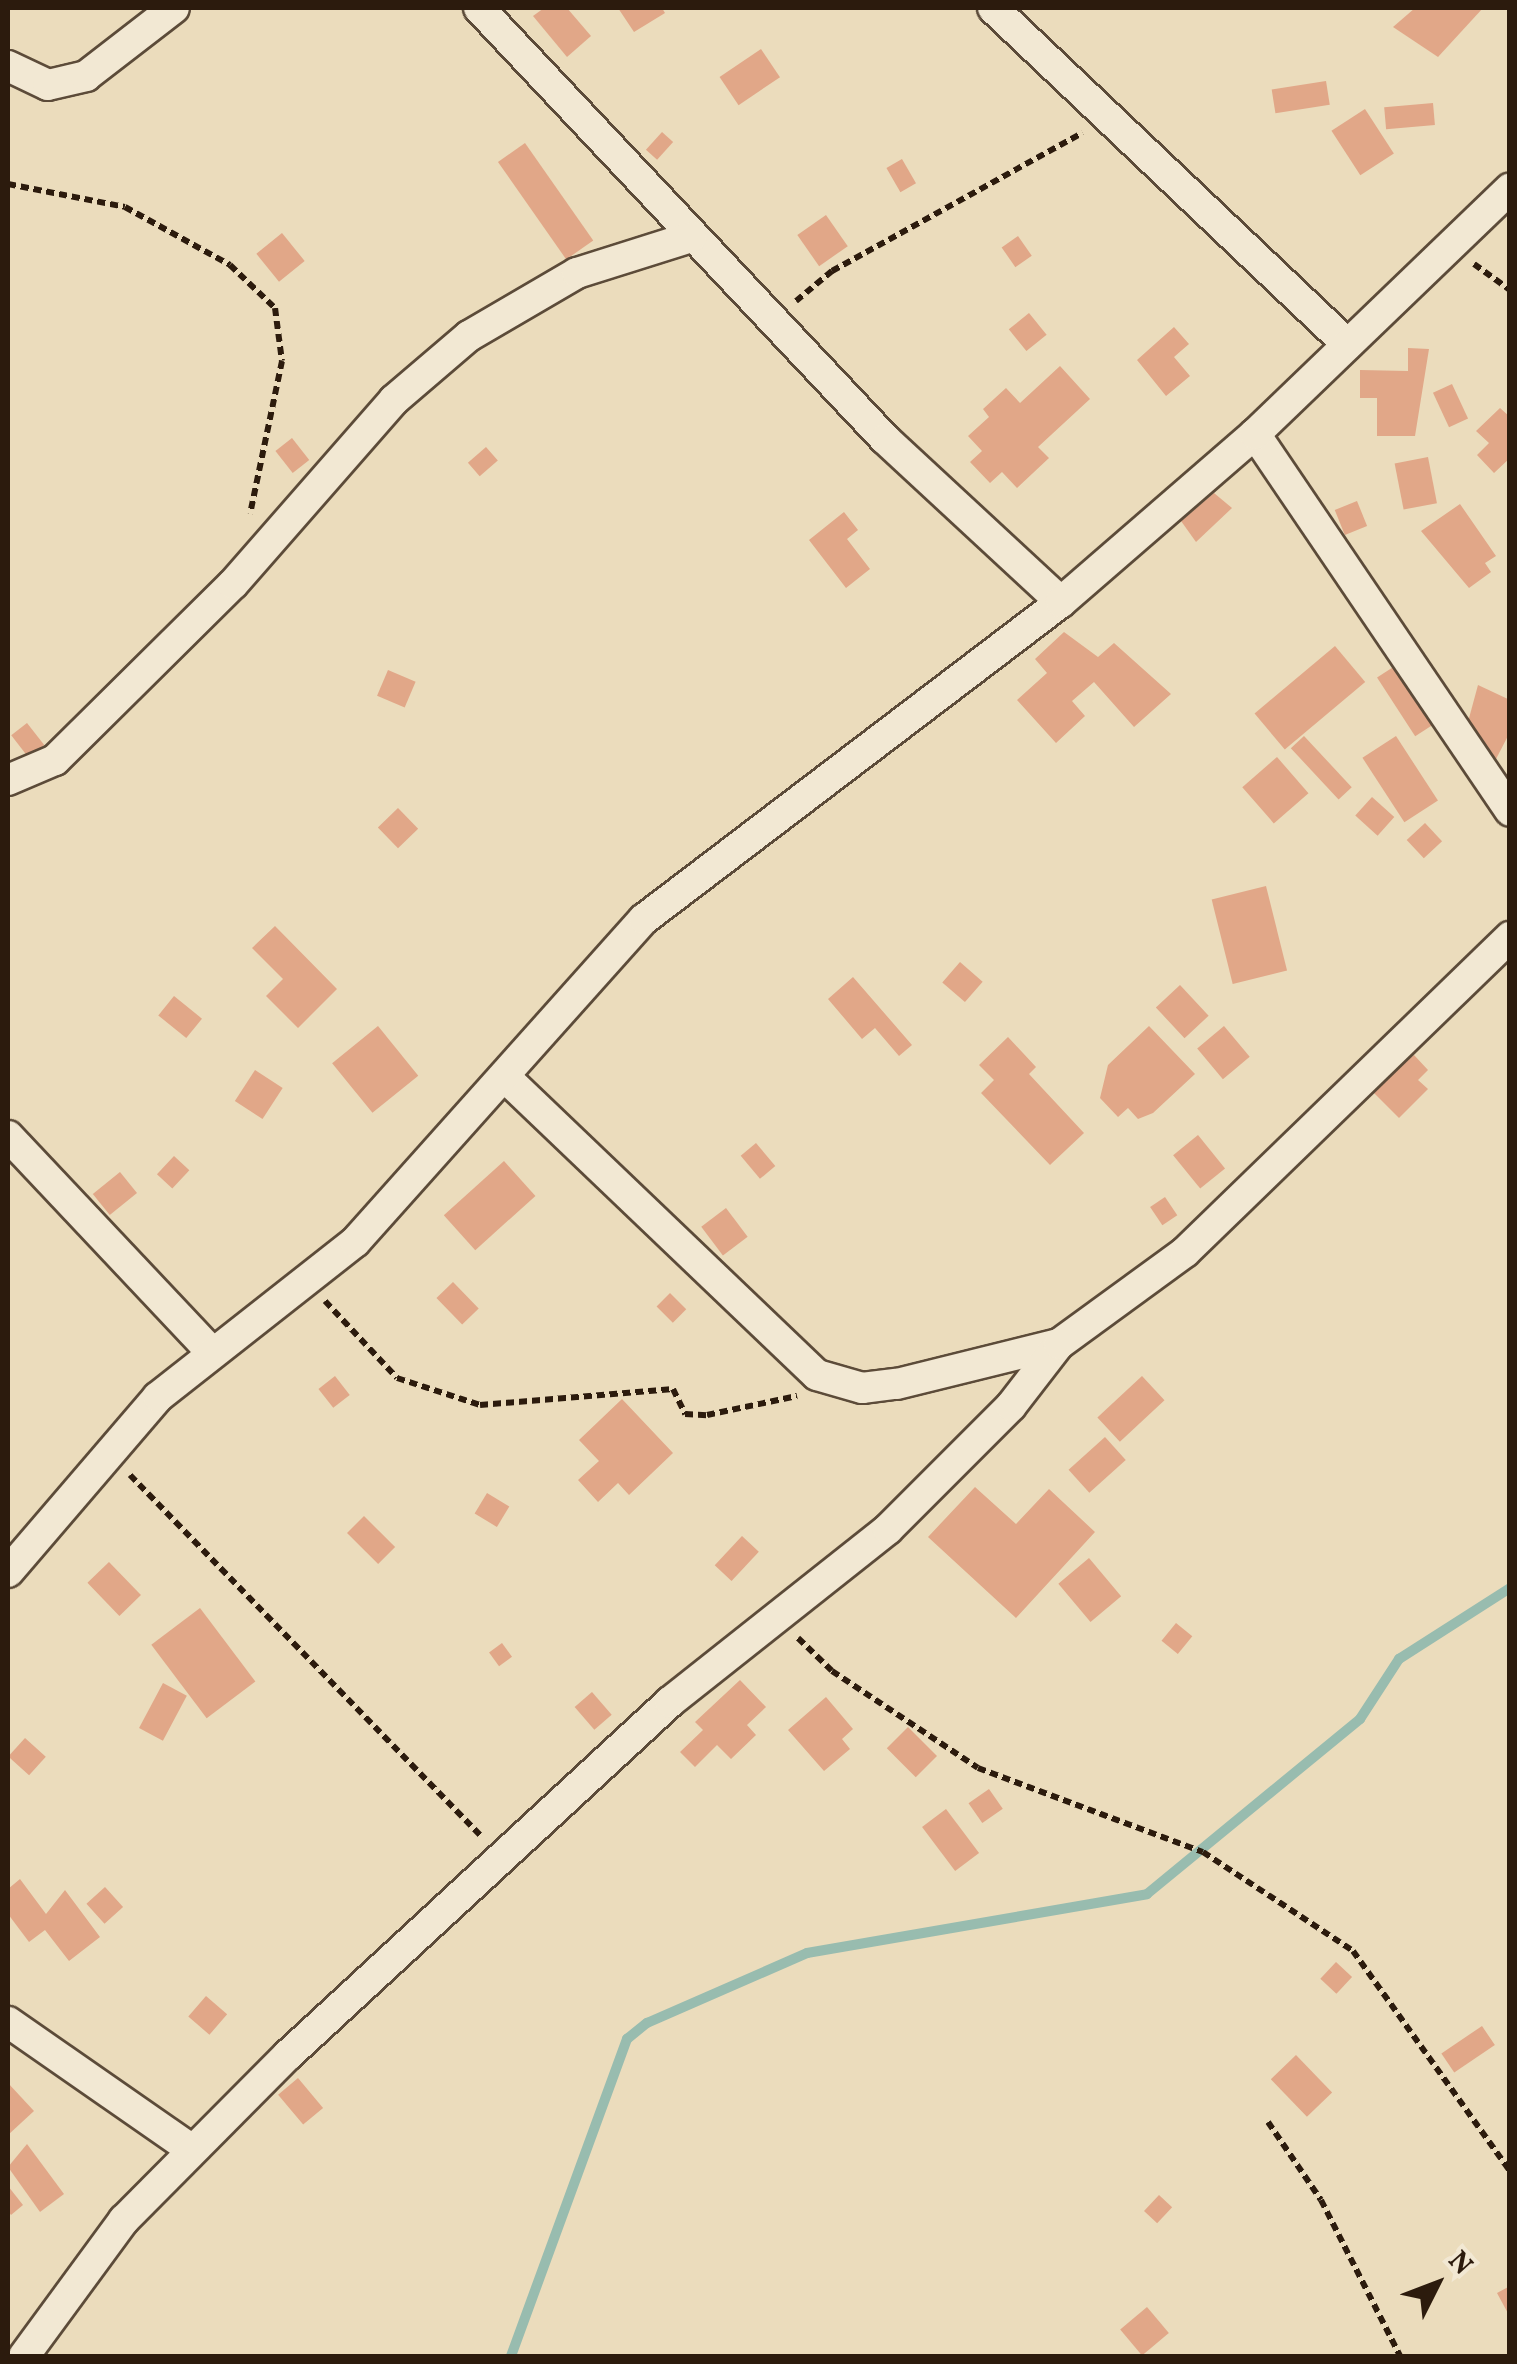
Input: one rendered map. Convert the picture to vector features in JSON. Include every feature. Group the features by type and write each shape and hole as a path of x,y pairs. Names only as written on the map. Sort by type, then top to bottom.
{"street":[{"path":"8,66 48,85 86,76 174,8"},
{"path":"479,8 690,238 1061,602"},
{"path":"993,8 1104,121 1348,345"},
{"path":"12,1557 209,1349 355,1242 644,919 1061,602 1255,434 1452,250 1510,189"},
{"path":"8,780 55,760 233,584 394,400 469,336 576,272 690,238"},
{"path":"1255,434 1510,811"},
{"path":"24,2356 124,2220 192,2150 502,1858 778,1610 888,1529 1011,1406 1059,1344 1185,1252 1510,937"},
{"path":"505,1076 816,1375 862,1388 897,1384 1059,1344"},
{"path":"8,1136 209,1349"},
{"path":"8,2022 192,2150"}],"path":[{"path":"772,321 832,272 1104,121"},
{"path":"8,184 125,207 230,265 275,308 282,361 247,527"},
{"path":"1452,250 1510,290"},
{"path":"310,1273 373,1360 428,1393 480,1406 673,1389 685,1414 707,1415 810,1395"},
{"path":"106,1455 162,1501 502,1858"},
{"path":"778,1610 832,1671 978,1768 1203,1852 1353,1951 1510,2172"},
{"path":"1268,2122 1322,2200 1400,2356"}],"building":[{"path":"544,8 567,8 591,36 567,57 533,16"},
{"path":"618,8 662,8 665,13 634,32"},
{"path":"1415,8 1483,8 1438,57 1393,27"},
{"path":"761,49 780,77 739,105 720,77"},
{"path":"1326,81 1330,105 1275,113 1272,90"},
{"path":"1433,103 1435,125 1386,129 1384,107"},
{"path":"1365,109 1394,153 1360,175 1331,131"},
{"path":"662,132 673,142 657,160 646,150"},
{"path":"525,143 593,240 566,259 498,162"},
{"path":"902,159 916,183 900,192 886,168"},
{"path":"826,215 848,246 819,266 797,235"},
{"path":"282,233 305,261 279,282 256,254"},
{"path":"1018,236 1032,256 1015,267 1002,247"},
{"path":"1029,313 1047,335 1026,351 1009,329"},
{"path":"1174,327 1189,344 1174,357 1190,376 1166,396 1137,360"},
{"path":"1408,348 1429,349 1415,436 1377,436 1377,398 1360,398 1360,370 1408,371"},
{"path":"1060,366 1090,399 1038,447 1049,458 1017,488 1002,472 990,483 970,462 982,451 968,436 989,417 983,409 1006,388 1020,403"},
{"path":"1452,384 1468,418 1449,427 1433,393"},
{"path":"1500,408 1510,417 1510,458 1494,473 1477,455 1489,443 1476,431"},
{"path":"292,438 309,460 293,473 275,451"},
{"path":"486,447 498,461 480,476 468,463"},
{"path":"1428,457 1437,503 1404,510 1395,463"},
{"path":"1214,493 1232,508 1196,542 1181,521"},
{"path":"1357,501 1367,526 1345,535 1335,510"},
{"path":"1460,504 1496,556 1485,563 1491,572 1469,588 1421,531"},
{"path":"844,512 858,530 847,539 870,569 846,588 809,540"},
{"path":"1064,632 1098,657 1114,643 1171,694 1134,727 1094,682 1072,701 1085,716 1056,743 1017,700 1047,673 1035,659"},
{"path":"1335,646 1365,682 1285,749 1255,713"},
{"path":"1398,664 1436,723 1415,736 1377,678"},
{"path":"388,670 416,682 405,707 377,696"},
{"path":"1478,685 1510,700 1510,732 1495,761 1462,744"},
{"path":"27,723 44,745 28,757 11,735"},
{"path":"1304,736 1352,787 1339,799 1291,748"},
{"path":"1396,736 1438,801 1404,822 1362,758"},
{"path":"1277,757 1308,793 1274,823 1242,787"},
{"path":"1372,797 1394,817 1378,836 1355,816"},
{"path":"398,808 418,829 398,848 378,827"},
{"path":"1425,823 1442,841 1424,858 1407,840"},
{"path":"1266,886 1287,970 1233,984 1212,900"},
{"path":"275,926 337,989 298,1028 266,996 283,979 252,948"},
{"path":"960,962 983,982 965,1002 942,982"},
{"path":"853,977 912,1045 899,1056 875,1028 862,1039 828,999"},
{"path":"1180,985 1209,1016 1185,1038 1156,1008"},
{"path":"174,996 202,1019 186,1038 158,1015"},
{"path":"378,1026 418,1076 372,1113 332,1063"},
{"path":"1149,1026 1195,1074 1153,1113 1138,1119 1128,1108 1118,1117 1100,1098 1108,1065"},
{"path":"1224,1026 1250,1057 1223,1079 1197,1048"},
{"path":"1008,1037 1036,1067 1029,1074 1084,1133 1050,1165 981,1093 994,1080 979,1065"},
{"path":"1414,1055 1428,1070 1418,1080 1428,1089 1399,1118 1370,1089"},
{"path":"255,1070 283,1088 263,1119 235,1101"},
{"path":"1198,1135 1225,1168 1200,1189 1173,1155"},
{"path":"756,1143 775,1166 760,1179 741,1156"},
{"path":"174,1156 189,1170 172,1189 157,1174"},
{"path":"504,1161 535,1196 475,1250 444,1215"},
{"path":"120,1172 137,1193 110,1215 93,1194"},
{"path":"1165,1197 1177,1215 1162,1225 1150,1207"},
{"path":"726,1208 748,1237 723,1255 701,1227"},
{"path":"453,1282 479,1309 462,1325 436,1298"},
{"path":"670,1293 686,1309 673,1323 657,1306"},
{"path":"335,1376 350,1395 333,1408 318,1389"},
{"path":"1142,1376 1165,1400 1120,1442 1097,1418"},
{"path":"622,1399 673,1453 629,1495 618,1483 598,1502 578,1480 599,1461 579,1440"},
{"path":"1105,1437 1126,1460 1089,1493 1069,1470"},
{"path":"975,1487 1016,1524 1049,1489 1095,1532 1016,1618 928,1537"},
{"path":"487,1493 509,1506 497,1527 475,1514"},
{"path":"364,1516 395,1547 378,1564 347,1533"},
{"path":"742,1536 759,1552 732,1581 715,1565"},
{"path":"1089,1558 1121,1596 1090,1622 1058,1584"},
{"path":"109,1562 141,1595 119,1616 87,1583"},
{"path":"200,1608 255,1681 207,1718 151,1645"},
{"path":"1176,1623 1192,1636 1178,1654 1162,1641"},
{"path":"502,1643 512,1657 499,1666 489,1652"},
{"path":"740,1680 766,1707 747,1725 756,1735 731,1759 717,1745 695,1767 680,1752 703,1730 695,1722"},
{"path":"163,1683 187,1696 163,1741 139,1728"},
{"path":"592,1692 612,1715 594,1730 575,1707"},
{"path":"826,1697 853,1729 842,1739 850,1749 824,1771 788,1730"},
{"path":"908,1727 937,1756 916,1777 887,1748"},
{"path":"25,1738 46,1757 29,1775 8,1757"},
{"path":"989,1789 1003,1809 982,1823 969,1803"},
{"path":"946,1809 979,1853 955,1871 922,1827"},
{"path":"20,1879 46,1914 65,1890 100,1937 69,1961 45,1930 29,1942 8,1914 8,1889"},
{"path":"105,1887 123,1907 104,1924 86,1904"},
{"path":"1336,1962 1352,1977 1336,1994 1320,1979"},
{"path":"206,1996 227,2014 209,2035 188,2016"},
{"path":"1482,2026 1495,2045 1454,2072 1441,2053"},
{"path":"1296,2055 1332,2092 1307,2117 1271,2079"},
{"path":"298,2078 323,2108 303,2125 278,2095"},
{"path":"8,2083 34,2111 8,2135"},
{"path":"27,2144 64,2194 40,2212 8,2167"},
{"path":"8,2186 23,2205 11,2215 8,2211"},
{"path":"1159,2195 1172,2207 1157,2223 1144,2211"},
{"path":"1510,2286 1510,2317 1497,2293"},
{"path":"1147,2307 1169,2333 1142,2356 1120,2329"}],"waterway":[{"path":"511,2356 627,2039 647,2023 807,1953 1147,1894 1360,1719 1399,1659 1510,1588"}]}
